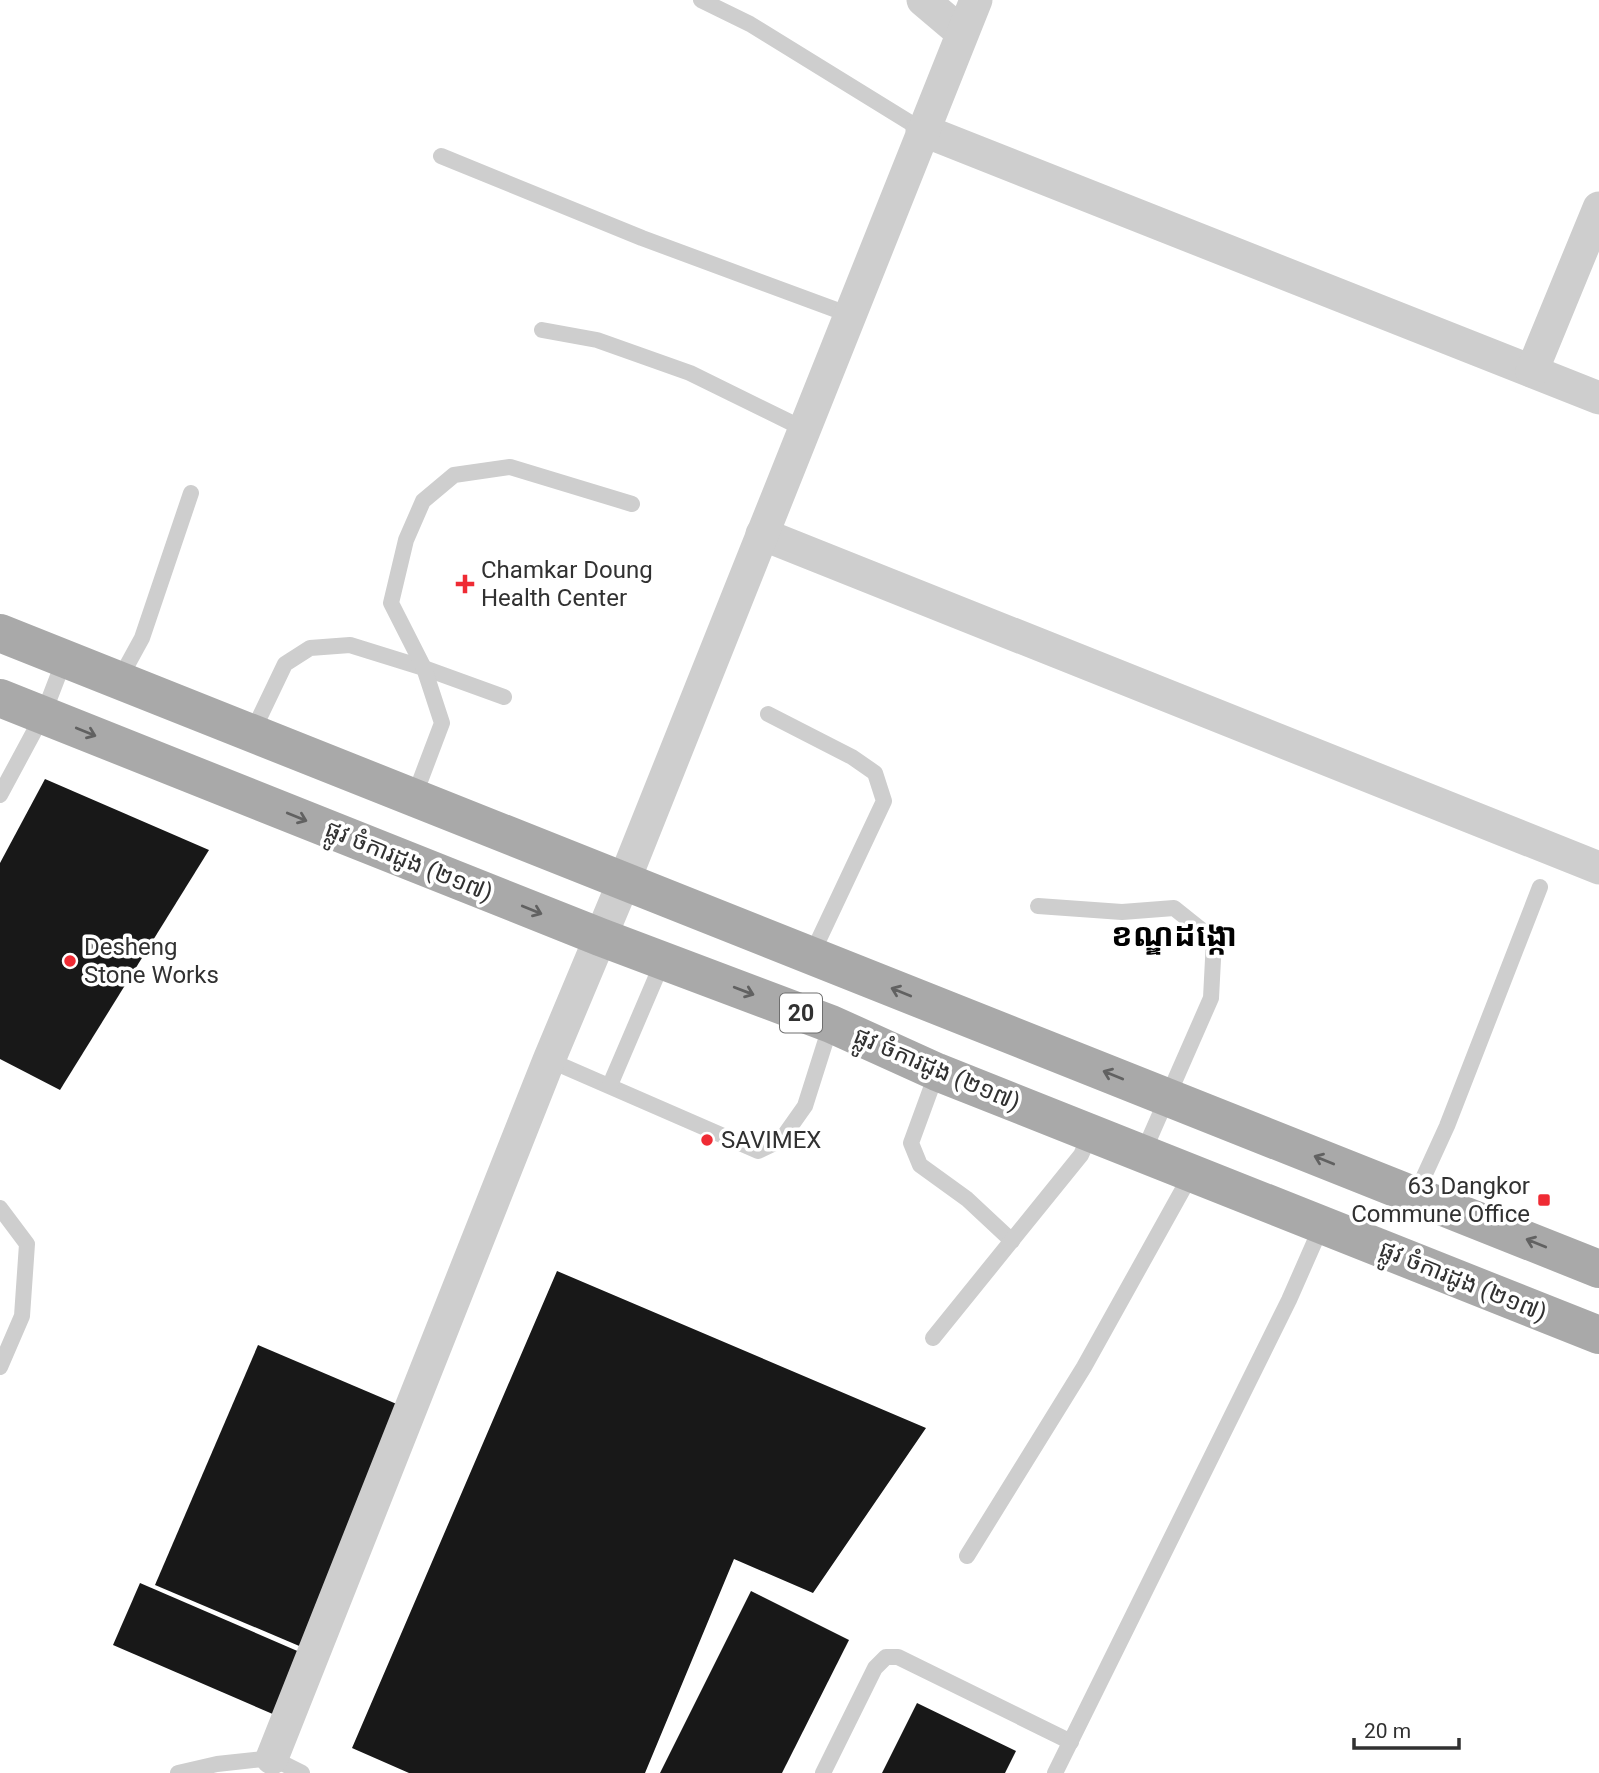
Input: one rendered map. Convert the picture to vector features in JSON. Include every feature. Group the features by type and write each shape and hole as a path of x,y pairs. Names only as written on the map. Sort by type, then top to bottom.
{"main road":[{"name":"20","path":"0,633 1599,1269"},
{"name":"ផ្លូវ ចំការដូង (២១៧)","path":"0,698 600,937 831,1024 937,1072 1599,1335"}],"street":[{"path":"923,0 962,33"},
{"path":"272,1758 549,1060 624,881 976,0"},
{"path":"922,130 1599,398"},
{"path":"1532,371 1599,208"},
{"path":"762,534 1599,868"}],"lane":[{"path":"701,0 750,24 922,130"},
{"path":"441,156 642,237 850,315"},
{"path":"542,330 597,340 690,373 804,429"},
{"path":"414,797 442,723 424,668 391,603 406,540 423,501 454,475 510,467 632,503"},
{"path":"118,680 142,638 191,494"},
{"path":"252,733 285,664 310,648 350,645 503,697"},
{"path":"0,795 43,715 65,658"},
{"path":"768,714 852,757 874,773 884,801 811,956"},
{"path":"1415,1196 1447,1126 1540,887"},
{"path":"1038,906 1122,912 1174,908 1214,940 1211,998 1143,1153"},
{"path":"610,1086 663,961"},
{"path":"549,1060 758,1151 781,1140 805,1106 831,1024"},
{"path":"937,1072 911,1143 920,1165 967,1199 1012,1241"},
{"path":"933,1338 1081,1155 1091,1133"},
{"path":"967,1556 1084,1367 1192,1173"},
{"path":"0,1208 27,1244 22,1316 0,1367"},
{"path":"1055,1773 1289,1300 1322,1225"},
{"path":"823,1773 875,1668 886,1657 898,1657 1070,1742"},
{"path":"178,1773 217,1764 272,1758 302,1773"}],"building":[{"name":"Desheng Stone Works","path":"45,779 209,850 60,1090 0,1059 0,863"},
{"path":"557,1271 926,1428 813,1593 734,1559 645,1773 409,1773 352,1748"},
{"path":"258,1345 406,1408 304,1648 155,1585"},
{"path":"140,1583 302,1653 275,1715 113,1645"},
{"path":"751,1591 849,1640 782,1773 660,1773"},
{"path":"917,1703 1016,1751 1005,1773 882,1773"}],"place":[{"name":"Chamkar Doung Health Center","path":"465,584"},
{"name":"Desheng Stone Works","path":"70,961"},
{"name":"SAVIMEX","path":"707,1140"},
{"name":"63 Dangkor Commune Office","path":"1544,1200"}],"district":[{"name":"ខណ្ឌដង្កោ","path":"1174,935"}]}
